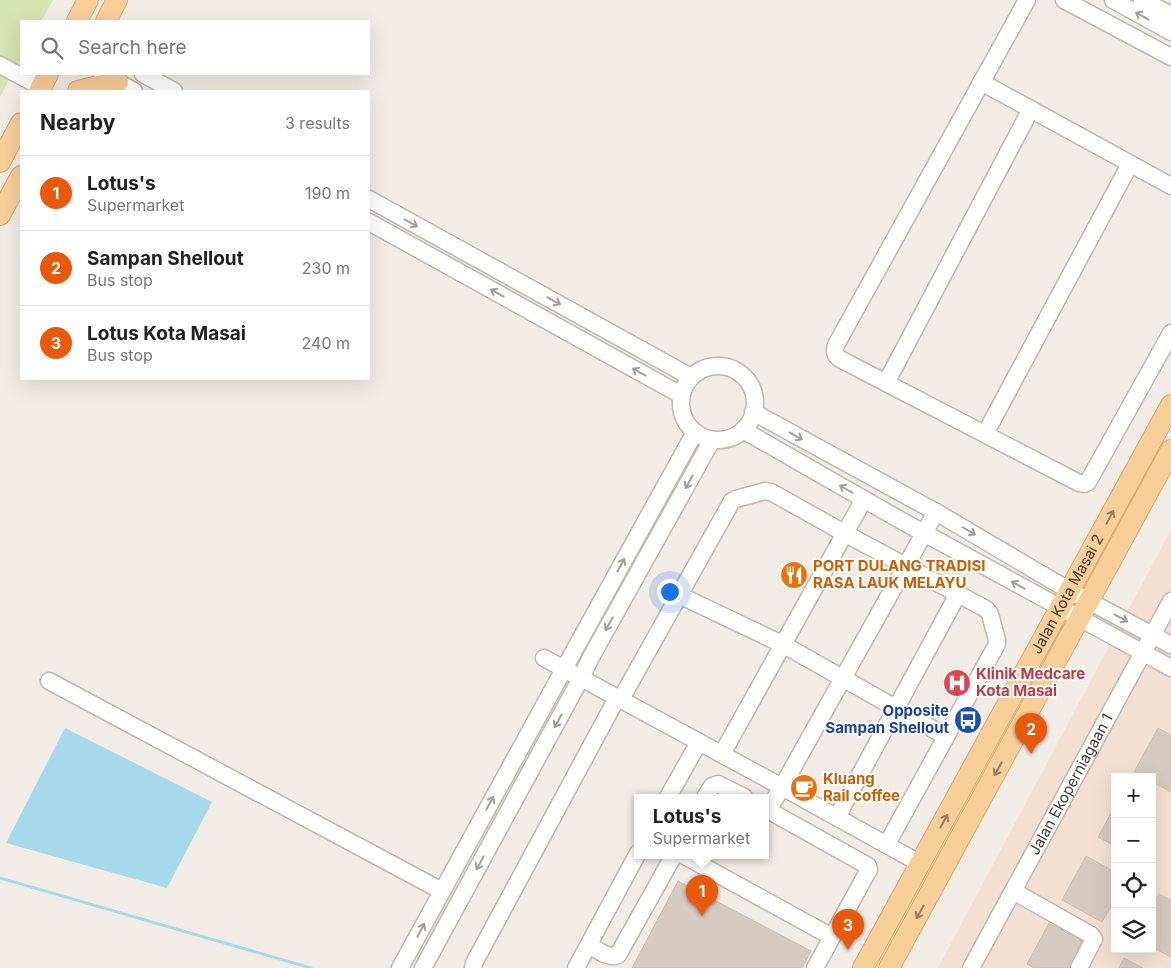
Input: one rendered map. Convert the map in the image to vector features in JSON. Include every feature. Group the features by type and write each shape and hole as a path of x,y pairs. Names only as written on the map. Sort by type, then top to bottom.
{"main road":[{"path":"77,20 88,0"},
{"path":"69,90 76,75"},
{"path":"82,90 118,82"},
{"path":"0,162 20,125"},
{"path":"0,215 20,178"},
{"name":"Jalan Kota Masai 2","path":"863,968 1171,405"},
{"name":"Jalan Kota Masai 2","path":"889,968 1171,450"}],"street":[{"path":"1027,0 834,351 840,359 1084,484 1088,482 1171,335"},
{"path":"1064,0 1171,57"},
{"path":"1113,0 1171,32"},
{"path":"1142,0 1171,15"},
{"path":"0,65 20,74"},
{"path":"23,75 43,84"},
{"path":"145,75 172,90"},
{"path":"981,82 1171,186"},
{"path":"886,383 1031,109"},
{"path":"985,434 1130,164"},
{"path":"370,200 691,378"},
{"path":"370,223 682,395"},
{"path":"712,366 724,367 736,371 745,378 752,388 753,412 743,430 723,440 712,440 695,432 686,422 681,409 682,395 685,386 691,378 701,370 712,366"},
{"path":"753,412 936,512 1070,591 1171,645"},
{"path":"743,430 864,500 1171,668"},
{"path":"400,968 695,432"},
{"path":"423,968 595,650 712,440"},
{"path":"473,968 619,698 730,503 736,499 769,491 988,610 990,614 997,642 996,646 886,844"},
{"path":"722,754 864,500"},
{"path":"769,807 936,512"},
{"path":"837,817 958,594"},
{"path":"679,595 784,645 945,736"},
{"name":"Jalan Ekoperniagaan 1","path":"971,968 1171,601"},
{"path":"544,658 921,864"},
{"path":"50,680 442,891"},
{"path":"670,794 699,742"},
{"path":"707,794 712,786 718,784 738,794"},
{"path":"769,811 868,866 867,874 815,968"},
{"path":"576,968 635,859"},
{"path":"589,945 609,956 618,955 672,859"},
{"path":"689,859 832,937"},
{"path":"1013,891 1092,935 1094,939 1079,968"}],"shaded area":[{"path":"1171,530 1171,968 938,968"}],"green space":[{"path":"0,0 53,0 42,20 20,20 20,60 0,97"}],"water":[{"path":"65,728 212,802 167,888 6,843"}],"building":[{"name":"Klinik Medcare Kota Masai","path":"948,672 965,681 960,691 942,682"},
{"path":"1158,728 1171,735 1171,792 1156,784 1156,773 1134,772"},
{"path":"1111,813 1111,844 1098,837"},
{"path":"1086,856 1111,870 1111,906 1102,922 1062,900"},
{"path":"678,881 811,951 802,968 632,968"},
{"path":"1159,894 1171,900 1171,957 1156,949 1156,899"},
{"path":"1049,923 1082,941 1069,968 1034,968 1027,964"},
{"path":"1124,958 1143,968 1119,968"}],"waterway":[{"path":"0,878 311,968"}],"place":[{"name":"PORT DULANG TRADISI RASA LAUK MELAYU","path":"794,575"},
{"name":"Klinik Medcare Kota Masai","path":"957,683"},
{"name":"Opposite Sampan Shellout","path":"968,720"},
{"name":"Sampan Shellout","path":"1031,754"},
{"name":"Kluang Rail coffee","path":"804,788"},
{"name":"Lotus's","path":"702,916"},
{"name":"Lotus Kota Masai","path":"848,950"}]}
